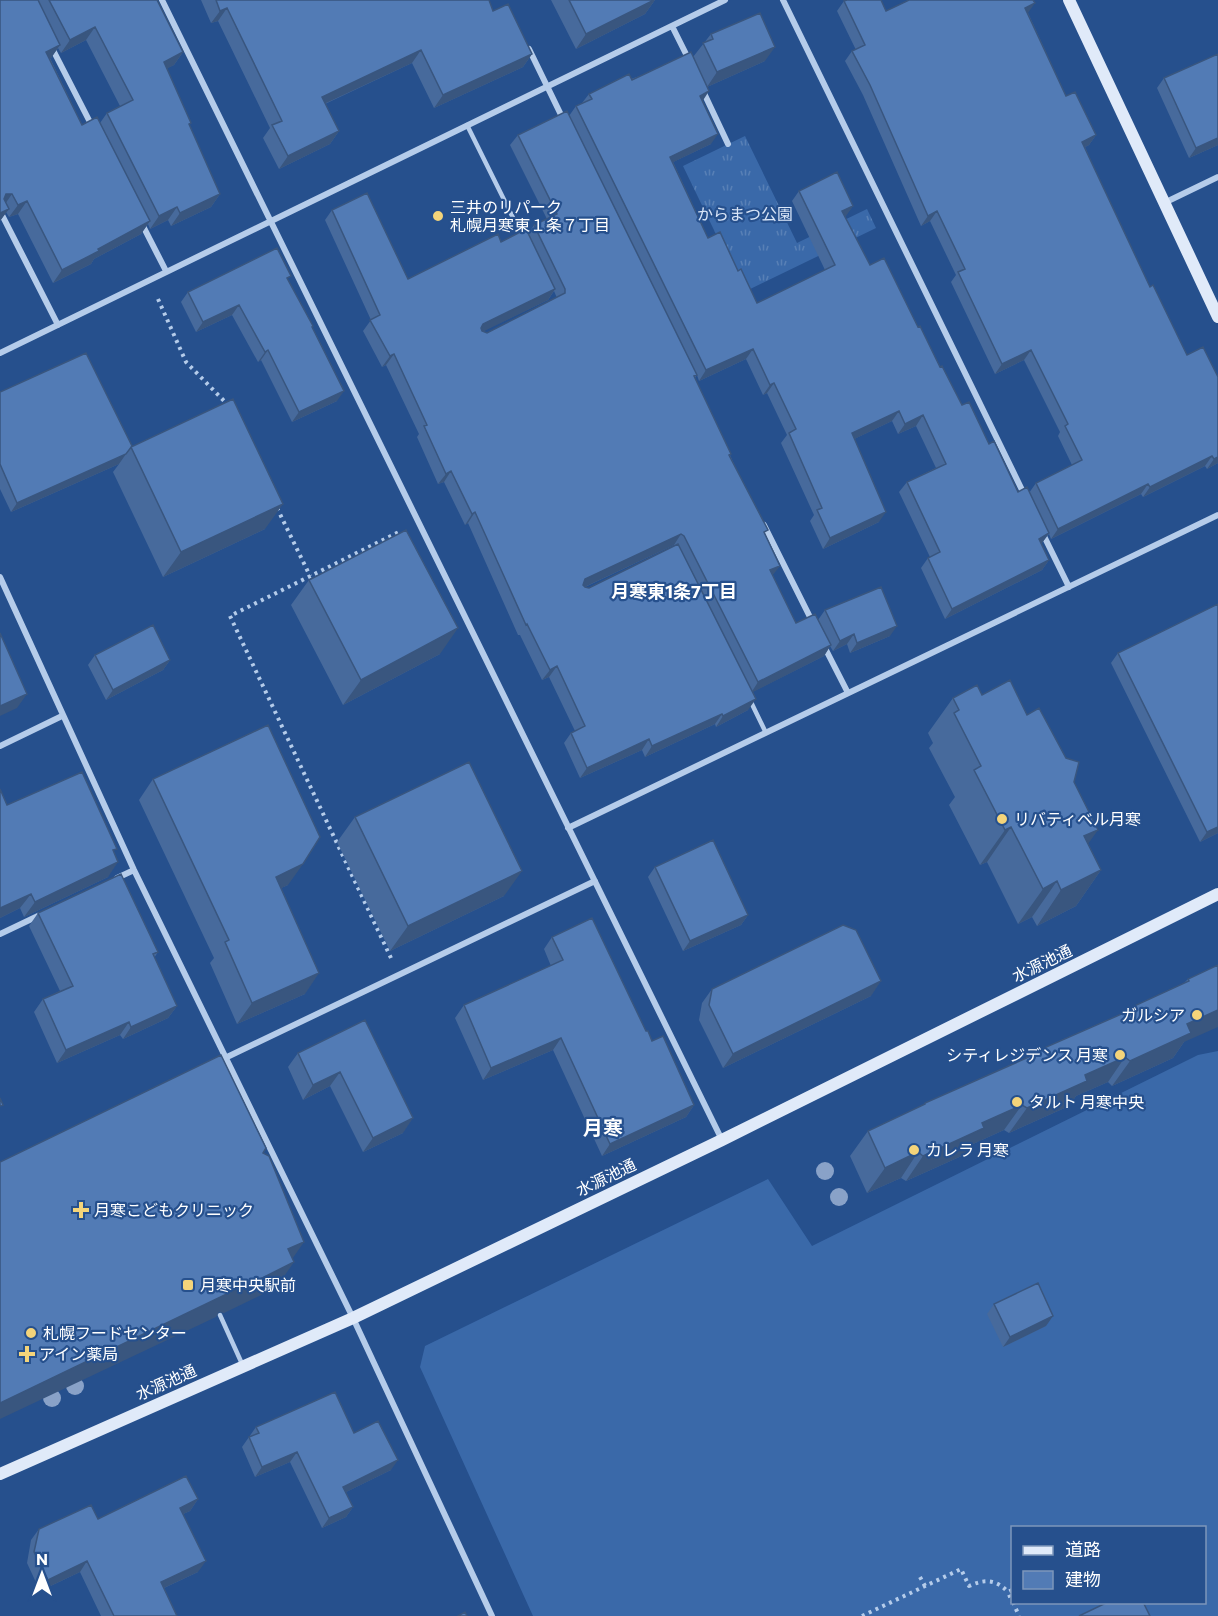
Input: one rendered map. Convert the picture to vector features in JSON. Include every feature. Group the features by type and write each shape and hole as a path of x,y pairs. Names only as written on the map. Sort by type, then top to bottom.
{"street":[{"path":"162,0 722,1140"},
{"path":"0,353 725,0"},
{"path":"783,0 1028,502"},
{"path":"1069,0 1218,317"},
{"path":"672,26 693,69"},
{"path":"49,42 97,136"},
{"path":"526,43 568,129"},
{"path":"698,80 728,144"},
{"path":"1164,203 1218,177"},
{"path":"0,211 58,325"},
{"path":"139,219 166,272"},
{"path":"568,828 1218,516"},
{"path":"763,523 816,629"},
{"path":"1038,523 1069,587"},
{"path":"0,577 62,716 225,1058 273,1165 353,1318 492,1616"},
{"path":"821,640 848,693"},
{"path":"0,746 62,716"},
{"path":"114,880 134,870"},
{"path":"225,1058 594,881"},
{"name":"水源池通","path":"0,1474 353,1318 722,1140 1218,894"},
{"path":"0,934 52,910"}],"lane":[{"path":"467,125 524,240"},
{"path":"746,692 766,733"},
{"path":"220,1315 243,1366"}],"path":[{"path":"154,290 186,362 227,403 232,414"},
{"path":"218,407 227,403"},
{"path":"274,500 310,576"},
{"path":"392,958 230,616 404,530"},
{"path":"862,1616 961,1569 969,1586 984,1580 994,1582 1010,1591"},
{"path":"920,1577 925,1586"}],"green space":[{"name":"からまつ公園","path":"745,136 797,243 867,209 876,228 744,292 683,166"},
{"path":"1218,1051 1218,1616 533,1616 420,1367 425,1346 768,1179 812,1246 1198,1055"}],"building":[{"path":"0,0 38,0 60,45 46,52 82,125 97,117 150,221 62,270 27,201 18,205 12,194 6,194 4,199 9,209 0,213"},
{"path":"49,0 157,0 183,52 164,62 220,194 180,213 177,207 159,216 107,113 133,100 95,27 70,40"},
{"path":"216,0 489,0 493,11 508,4 532,54 443,95 421,50 322,97 339,131 288,156 272,125 282,121 227,8 220,11"},
{"path":"569,0 654,0 586,34"},
{"path":"881,0 886,11 909,0 1033,0 1035,3 1025,8 1066,96 1075,92 1096,135 1082,142 1150,287 1153,285 1187,355 1203,347 1218,377 1218,457 1214,459 1212,456 1150,487 1148,484 1058,529 1036,483 1082,460 1065,426 1068,424 1031,350 1002,364 958,272 965,269 937,211 928,216 870,85 852,51 865,45 844,1"},
{"path":"760,13 775,47 717,72 703,43 713,39 711,34"},
{"path":"691,52 709,91 700,96 718,134 670,157 708,238 720,232 738,271 741,269 757,303 835,265 799,191 837,172 853,206 842,211 870,265 884,258 918,327 920,326 962,405 969,402 989,444 994,441 1018,492 1027,487 1049,533 1039,539 1049,560 952,609 928,558 940,552 907,482 946,464 923,415 905,424 899,411 852,433 886,512 830,538 817,510 822,508 789,433 796,429 774,383 770,385 753,349 706,370 576,106 592,99 589,94 629,74 632,80"},
{"path":"1218,54 1218,138 1196,148 1164,78"},
{"path":"567,111 697,375 694,376 731,454 729,455 768,530 764,532 780,566 770,570 796,623 815,614 831,645 758,682 681,534 585,579 583,585 589,588 678,544 756,699 723,716 722,714 652,746 649,739 587,768 571,733 585,726 557,666 550,670 526,625 475,512 472,514 451,471 446,474 424,426 427,425 394,354 390,356 370,320 380,315 332,210 367,193 408,279 498,234 501,242 526,229 555,289 483,324 482,331 487,333 565,293 534,225 557,214 518,135"},
{"path":"277,248 291,276 287,278 344,391 299,412 268,350 265,352 239,305 203,322 188,292"},
{"path":"86,353 132,446 126,454 17,503 0,464 0,392"},
{"path":"233,399 283,504 181,552 131,447"},
{"path":"406,530 458,628 361,680 309,580"},
{"path":"881,587 897,626 857,643 854,634 840,641 825,610"},
{"path":"1218,604 1218,827 1207,832 1118,653"},
{"path":"153,625 170,660 113,690 95,655"},
{"path":"0,633 27,694 0,706"},
{"path":"1010,680 1027,715 1039,708 1066,758 1079,762 1074,782 1098,830 1084,836 1101,870 1061,890 1057,881 1043,889 1011,827 1005,830 974,770 981,766 954,713 959,710 953,698 977,685 982,695"},
{"path":"268,725 320,837 303,864 276,877 319,973 252,1003 225,942 229,940 153,779"},
{"path":"469,762 522,871 408,926 355,817"},
{"path":"82,772 117,849 113,850 118,862 35,902 31,894 0,908 0,789 7,805"},
{"path":"713,840 748,915 690,941 655,867"},
{"path":"121,874 158,952 153,954 177,1006 131,1027 129,1022 66,1050 43,999 73,986 38,913"},
{"path":"592,918 646,1031 652,1041 663,1036 694,1105 610,1144 561,1038 491,1068 464,1005 563,960 552,937"},
{"path":"843,925 856,930 881,981 733,1054 709,1005 712,989"},
{"path":"1218,965 1218,1010 1187,1024 1191,1033 1130,1061 1125,1057 1085,1075 1087,1081 1027,1108 1022,1105 982,1123 984,1128 923,1156 918,1152 885,1168 868,1131 1029,1057 1028,1055 1133,1009 1132,1007"},
{"path":"365,1020 413,1118 373,1138 340,1072 313,1085 298,1053"},
{"path":"221,1055 266,1148 263,1153 269,1156 304,1242 288,1249 294,1262 242,1288 235,1286 233,1291 0,1403 0,1162"},
{"path":"1038,1283 1053,1316 1010,1337 994,1304"},
{"path":"335,1392 354,1433 378,1421 398,1460 343,1487 353,1507 329,1518 297,1452 262,1467 249,1437 259,1433 256,1427"},
{"path":"186,1476 198,1499 180,1508 206,1561 161,1582 177,1616 114,1616 87,1561 48,1580 34,1552 39,1529 91,1505 98,1519"},
{"path":"1104,1604 1144,1604 1150,1616 1079,1616"}],"place":[{"name":"三井のリパーク 札幌月寒東１条７丁目","path":"438,216"},
{"name":"リバティベル月寒","path":"1002,819"},
{"name":"ガルシア","path":"1197,1015"},
{"name":"シティレジデンス 月寒","path":"1120,1055"},
{"name":"タルト 月寒中央","path":"1017,1102"},
{"name":"カレラ 月寒","path":"914,1150"},
{"name":"月寒こどもクリニック","path":"81,1210"},
{"name":"月寒中央駅前","path":"188,1285"},
{"name":"札幌フードセンター","path":"31,1333"},
{"name":"アイン薬局","path":"27,1354"}],"district":[{"name":"月寒東1条7丁目","path":"674,592"},
{"name":"月寒","path":"603,1128"}]}
